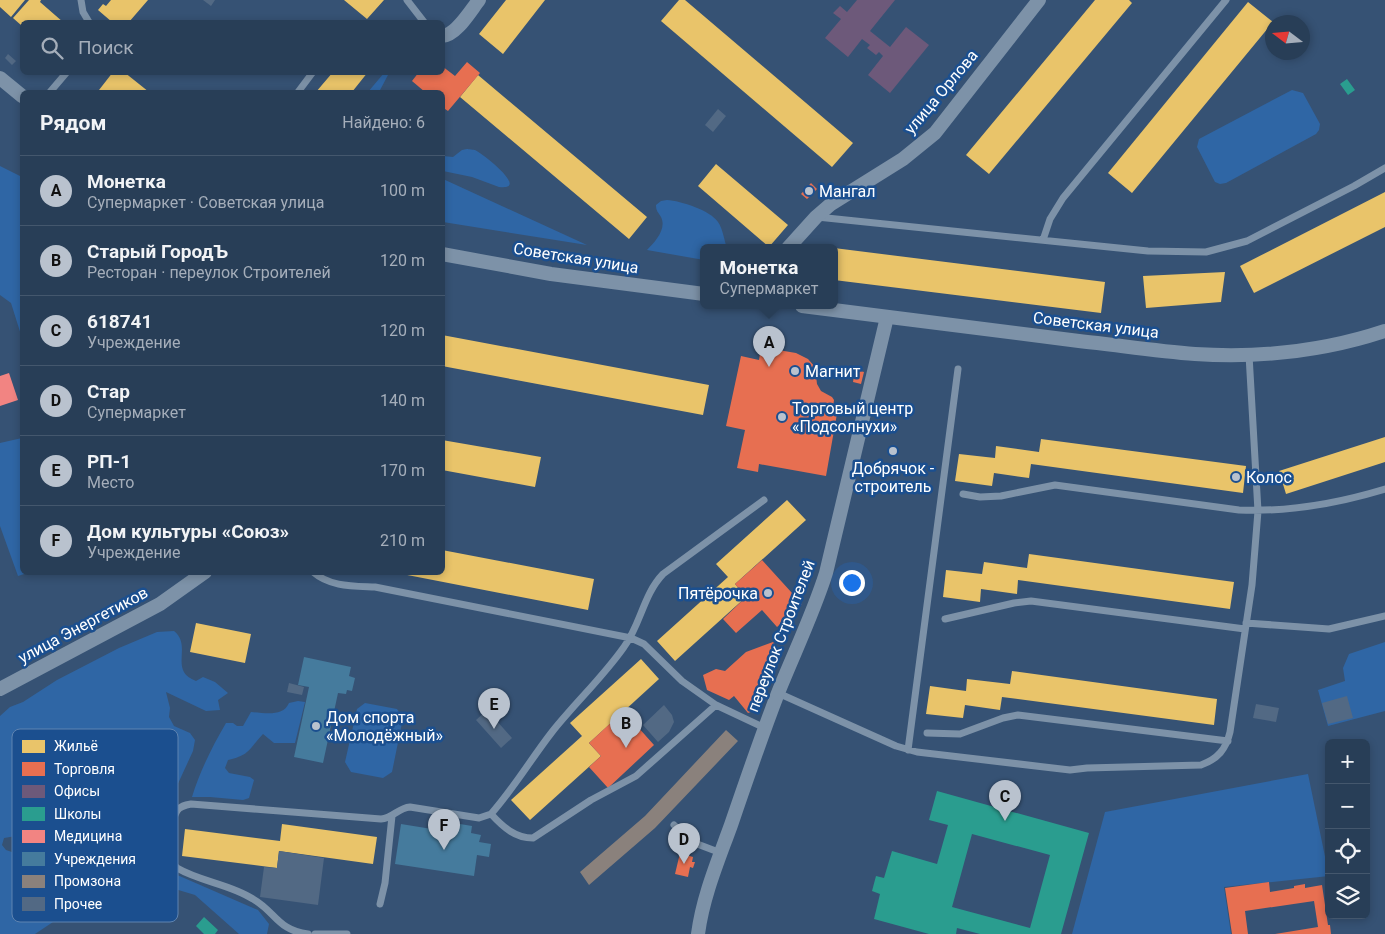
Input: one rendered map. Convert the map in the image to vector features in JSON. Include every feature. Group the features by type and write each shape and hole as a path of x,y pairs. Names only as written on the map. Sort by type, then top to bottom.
{"street":[{"path":"445,36 454,31 479,0"},
{"name":"улица Орлова","path":"792,244 816,217 842,196 903,159 935,133 1039,0"},
{"path":"0,78 20,94"},
{"name":"Советская улица","path":"445,255 551,274 700,293"},
{"name":"Советская улица","path":"825,309 1196,354 1250,355 1280,352 1356,341 1385,331"},
{"name":"переулок Строителей","path":"698,934 706,894 778,693 818,598 826,573 887,317"},
{"name":"улица Энергетиков","path":"0,689 160,604 201,575"}],"lane":[{"path":"81,0 88,20"},
{"path":"407,0 422,20"},
{"path":"1043,240 1050,219 1063,198 1226,0"},
{"path":"52,90 64,75"},
{"path":"300,90 311,75"},
{"path":"816,217 1148,251 1206,252 1247,241 1385,168"},
{"path":"778,693 908,750 1070,770 1201,765 1215,759 1228,741 1252,585 1258,511 1250,355"},
{"path":"908,750 958,369"},
{"path":"963,494 980,497 1001,496 1055,485 1258,511 1315,504 1385,489"},
{"path":"178,810 191,804 381,819 392,816 402,808 479,818 491,814 505,798 552,733 624,648 631,638 648,594 658,578 764,500"},
{"path":"316,575 319,578 338,584 374,587 631,638 644,644 682,681 716,705 765,728"},
{"path":"945,619 1014,603 1031,601 1246,626 1329,629 1385,616"},
{"path":"491,814 514,834 523,838 533,838 591,800 636,776 716,705"},
{"path":"928,733 960,734 1004,718 1018,715 1228,741"},
{"path":"380,904 385,883 392,816"},
{"path":"674,825 692,842 721,853"},
{"path":"178,868 245,894 260,903 285,927 308,934"},
{"path":"315,934 347,934"}],"shaded area":[{"path":"382,75 388,75 380,90 370,90"},
{"path":"1292,90 1303,93 1320,124 1316,134 1226,183 1220,184 1215,182 1197,147 1199,139"},
{"path":"462,150 475,150 494,164 502,171 510,183 507,187 499,187 472,177 445,171 445,156 453,157"},
{"path":"0,166 20,176 20,332 11,303 0,295"},
{"path":"445,180 587,245 445,222"},
{"path":"661,201 680,202 709,214 718,222 726,244 700,244 700,259 647,250 661,231 662,222 656,205"},
{"path":"20,438 21,575 18,576 0,526 0,443"},
{"path":"174,631 179,637 182,644 183,671 188,677 196,681 203,677 215,682 228,693 218,700 220,710 206,711 166,692 170,708 169,717 174,726 190,733 195,740 193,751 178,784 178,729 12,729 12,837 4,838 2,845 6,850 12,852 12,922 53,922 35,934 0,934 0,716 10,707 23,702 57,680 119,648 157,632"},
{"path":"1385,642 1385,711 1328,726 1318,690 1345,681 1343,668 1349,654"},
{"path":"305,702 295,743 274,743 263,734 245,754 228,760 225,768 229,773 250,777 254,780 249,798 243,800 192,797 207,759 226,723 243,726 251,712 278,712 289,703"},
{"path":"365,703 397,709 403,718 392,772 383,778 351,772 345,762 357,709"},
{"path":"1308,774 1325,857 1325,876 1224,887 1231,934 1072,934 1105,812"},
{"path":"178,875 258,910 269,924 267,934 239,934 195,895 178,890"}],"building: Жильё":[{"path":"0,0 25,0 11,17 0,7"},
{"path":"29,0 41,0 40,2 61,20 20,20 20,24 13,18"},
{"path":"111,0 148,0 131,20 110,20 98,10 103,4 106,6"},
{"path":"344,0 384,0 367,19"},
{"path":"506,0 545,0 503,54 479,34"},
{"path":"679,0 685,0 853,143 832,167 661,21"},
{"path":"1095,0 1129,0 1132,3 989,174 966,155"},
{"path":"1248,2 1265,16 1265,32 1132,193 1108,173"},
{"path":"111,75 128,75 146,90 99,90"},
{"path":"330,75 366,75 354,90 318,90"},
{"path":"478,75 647,217 629,239 460,97"},
{"path":"716,164 788,225 772,244 766,244 698,186"},
{"path":"1385,192 1385,227 1254,293 1240,266"},
{"path":"838,249 1105,282 1101,313 838,280"},
{"path":"1225,272 1221,302 1146,308 1143,276"},
{"path":"445,336 709,385 703,415 445,367"},
{"path":"1385,437 1385,462 1286,494 1279,471"},
{"path":"1041,439 1246,466 1243,493 1031,464 1029,478 994,473 992,486 955,481 959,454 995,458 996,446 1039,452"},
{"path":"445,441 541,457 535,487 445,471"},
{"path":"787,500 806,520 735,584 746,597 675,661 657,641 728,577 716,564"},
{"path":"445,551 594,579 588,610 407,575 445,575"},
{"path":"1029,554 1234,582 1230,609 1018,580 1017,594 981,589 980,602 943,597 946,570 982,574 984,562 1027,568"},
{"path":"196,623 251,634 245,663 190,652"},
{"path":"641,659 659,679 589,743 601,756 530,820 511,800 582,736 570,723"},
{"path":"1012,671 1217,699 1214,725 1002,697 1000,710 965,705 963,718 926,714 930,686 966,691 967,679 1010,684"},
{"path":"282,824 377,837 373,864 279,851 277,868 182,856 185,829 280,841"}],"building: Торговля":[{"path":"467,62 480,73 448,111 445,109 445,90 423,90 412,81 417,75 445,75 445,68 455,76"},
{"path":"811,183 817,189 807,199 801,194"},
{"name":"Торговый центр «Подсолнухи»","path":"761,347 796,353 808,359 815,367 817,384 821,391 834,400 833,407 838,408 826,476 759,464 758,472 737,468 745,430 726,426 741,356 759,360"},
{"path":"855,370 864,372 861,384 853,382"},
{"path":"762,560 802,604 777,627 762,610 736,633 723,619 746,597 735,584"},
{"path":"773,642 782,653 760,695 762,697 756,710 748,713 734,696 729,700 707,690 703,675 716,669 725,671 746,652"},
{"path":"615,719 629,734 637,726 654,745 608,788 589,767 601,756 589,743"},
{"path":"680,853 693,857 692,862 695,862 693,868 690,867 688,877 675,874"},
{"path":"1269,882 1270,892 1305,884 1305,888 1322,885 1325,919 1327,919 1328,925 1330,925 1331,934 1275,934 1318,927 1314,901 1245,911 1248,934 1232,934 1225,888"}],"building: Офисы":[{"path":"857,0 895,0 870,31 890,47 906,27 929,45 890,93 868,75 883,56 879,52 876,55 867,48 870,45 862,39 848,57 825,38 841,19 833,13 840,6 847,12"}],"building: Школы":[{"path":"1347,79 1355,90 1348,95 1340,84"},
{"path":"937,791 1089,833 1061,934 980,934 957,928 956,934 929,934 874,919 880,894 872,891 876,876 884,878 892,851 937,864 948,825 929,820","holes":["972,834 1050,855 1030,928 952,907"]},
{"path":"204,917 218,930 215,934 204,934 196,926"}],"building: Медицина":[{"path":"9,373 18,400 0,406 0,376"}],"building: Учреждения":[{"name":"Дом спорта «Молодёжный»","path":"304,657 351,667 349,676 355,678 352,691 347,690 346,694 338,693 323,763 294,757 309,687 298,685"},
{"path":"401,824 438,830 439,824 459,827 460,824 472,826 471,833 481,835 479,842 491,844 489,857 477,855 474,876 395,864"}],"building: Промзона":[{"path":"726,730 738,741 655,828 589,885 580,872 645,816"}],"building: Прочее":[{"path":"203,0 215,0 211,6"},
{"path":"8,54 16,61 12,65 5,58"},
{"path":"718,109 726,116 713,132 705,125"},
{"path":"289,683 304,687 302,695 287,692"},
{"path":"1347,696 1353,718 1328,724 1322,703"},
{"path":"1256,704 1279,708 1276,722 1253,718"},
{"path":"664,705 672,715 674,722 669,732 658,742 643,725"},
{"path":"487,710 512,738 501,748 476,720"},
{"path":"279,851 324,858 318,905 260,897 264,867 277,868"}],"place":[{"name":"Мангал","path":"809,191"},
{"name":"Монетка","path":"769,367"},
{"name":"Магнит","path":"795,371"},
{"name":"Торговый центр «Подсолнухи»","path":"782,417"},
{"name":"Добрячок - строитель","path":"893,451"},
{"name":"Колос","path":"1236,477"},
{"name":"Пятёрочка","path":"768,593"},
{"name":"Дом спорта «Молодёжный»","path":"316,726"},
{"name":"РП-1","path":"494,729"},
{"name":"Старый ГородЪ","path":"626,748"},
{"name":"618741","path":"1005,821"},
{"name":"Дом культуры «Союз»","path":"444,850"},
{"name":"Стар","path":"684,864"}]}
